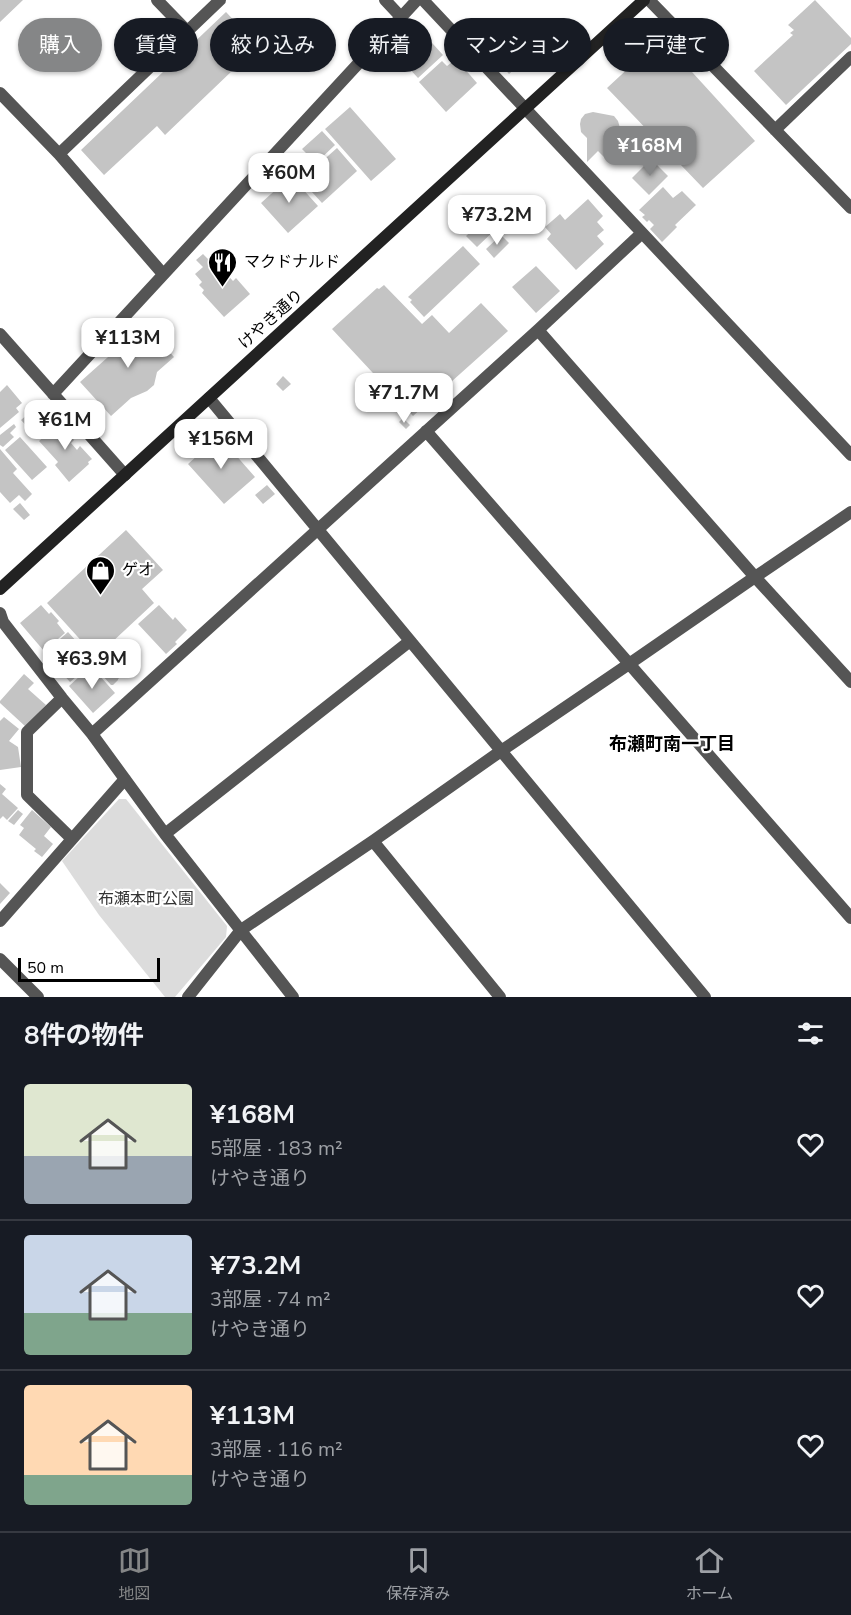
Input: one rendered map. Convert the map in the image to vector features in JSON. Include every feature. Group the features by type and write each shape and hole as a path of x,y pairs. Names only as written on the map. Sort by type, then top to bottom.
{"street":[{"path":"157,0 174,18"},
{"path":"198,20 220,0"},
{"path":"385,0 400,16"},
{"path":"53,394 417,0"},
{"path":"423,0 851,455"},
{"name":"けやき通り","path":"0,590 644,0"},
{"path":"649,0 851,208"},
{"path":"775,130 851,57"},
{"path":"59,154 144,72"},
{"path":"0,93 59,154 162,274"},
{"path":"92,734 642,233"},
{"path":"538,330 755,577 851,682"},
{"path":"0,334 125,475"},
{"path":"209,398 705,997"},
{"path":"426,431 851,918"},
{"path":"188,997 241,930 373,842 501,751 851,512"},
{"path":"0,613 3,622 92,734 165,834 293,997"},
{"path":"165,834 410,641"},
{"path":"62,698 27,732 27,795 72,839"},
{"path":"0,921 125,779"},
{"path":"373,842 500,997"},
{"path":"0,959 38,997"}],"green space":[{"name":"布瀬本町公園","path":"119,799 126,799 227,926 226,937 175,997 165,997 99,915 62,861"}],"building":[{"path":"0,0 23,0 0,22"},
{"path":"815,0 851,38 851,44 786,105 754,71 793,35 790,33 794,30 788,25"},
{"path":"226,12 232,18 220,18"},
{"path":"210,27 210,72 231,72 165,135 157,126 104,175 81,150 163,72 198,72 198,39"},
{"path":"432,43 443,55 432,65"},
{"path":"442,61 444,72 467,72 477,83 446,112 419,82"},
{"path":"412,72 425,72 418,78"},
{"path":"624,72 692,72 755,141 703,188 607,88"},
{"path":"350,107 396,159 371,181 325,129"},
{"path":"593,112 614,116 620,128 631,139 608,161 598,151 587,162 587,138 581,132 580,124 585,114"},
{"path":"322,131 335,145 316,163 302,149"},
{"path":"337,148 357,171 322,203 301,180"},
{"path":"304,153 315,165 311,168 301,156"},
{"path":"651,159 668,176 649,195 632,178"},
{"path":"291,176 318,206 288,233 261,203"},
{"path":"663,187 673,198 682,191 696,205 675,225 677,227 662,242 650,229 654,225 642,217 645,215 639,210"},
{"path":"522,199 542,219 528,232 508,211"},
{"path":"588,199 603,216 597,222 604,230 597,236 604,244 576,270 547,239 551,234 545,227 560,214 565,220"},
{"path":"480,202 502,223 477,247 466,236 478,225 480,228 488,221 475,207"},
{"path":"501,235 509,243 494,258 486,249"},
{"path":"463,246 480,264 424,317 408,297"},
{"name":"マクドナルド","path":"203,254 210,261 213,259 233,281 236,278 250,294 224,317 202,293 204,290 199,285 202,282 195,274 203,267 196,260"},
{"path":"536,266 560,291 536,313 512,287"},
{"path":"384,285 422,324 432,315 449,333 481,303 508,331 413,416 332,329 377,288"},
{"path":"140,319 174,357 157,372 154,385 131,398 111,416 80,382 126,341 121,336"},
{"path":"283,376 291,384 283,391 276,384"},
{"path":"7,385 22,403 16,408 19,412 0,428 0,392"},
{"path":"36,407 49,421 34,434 21,420"},
{"path":"55,418 74,440 71,443 77,450 80,446 92,459 69,482 55,465 58,462 39,441 52,430 47,425"},
{"path":"403,418 410,425 406,429 399,422"},
{"path":"14,424 16,427 10,433 14,437 3,447 0,445 0,435"},
{"path":"219,436 255,477 224,504 188,464"},
{"path":"20,437 47,467 32,480 5,450"},
{"path":"0,449 17,469 13,473 32,494 25,501 19,495 10,503 0,492"},
{"path":"267,485 275,494 263,504 255,495"},
{"path":"20,503 30,515 24,520 13,509"},
{"name":"ゲオ","path":"126,530 163,570 142,589 154,603 96,657 47,603"},
{"path":"41,605 59,621 57,623 65,633 44,651 20,623"},
{"path":"159,605 173,620 175,617 187,630 166,654 138,624"},
{"path":"68,632 78,643 75,646 79,651 83,648 95,661 70,682 44,653"},
{"path":"115,644 133,667 111,685 93,665 100,658 106,664 113,657 107,651"},
{"path":"91,666 115,693 93,713 69,686"},
{"path":"24,674 34,683 28,689 46,705 26,727 0,703"},
{"path":"4,717 19,729 9,741 18,747 21,767 0,770 0,721"},
{"path":"0,784 6,789 2,794 18,808 7,820 3,816 0,819"},
{"path":"18,810 23,814 14,825 8,821"},
{"path":"32,810 51,827 44,836 53,844 42,857 19,835 24,828 20,825"},
{"path":"0,883 10,893 0,904"}],"place":[{"name":"マクドナルド","path":"223,288"},
{"name":"ゲオ","path":"101,596"}],"district":[{"name":"布瀬町南一丁目","path":"672,744"}]}
